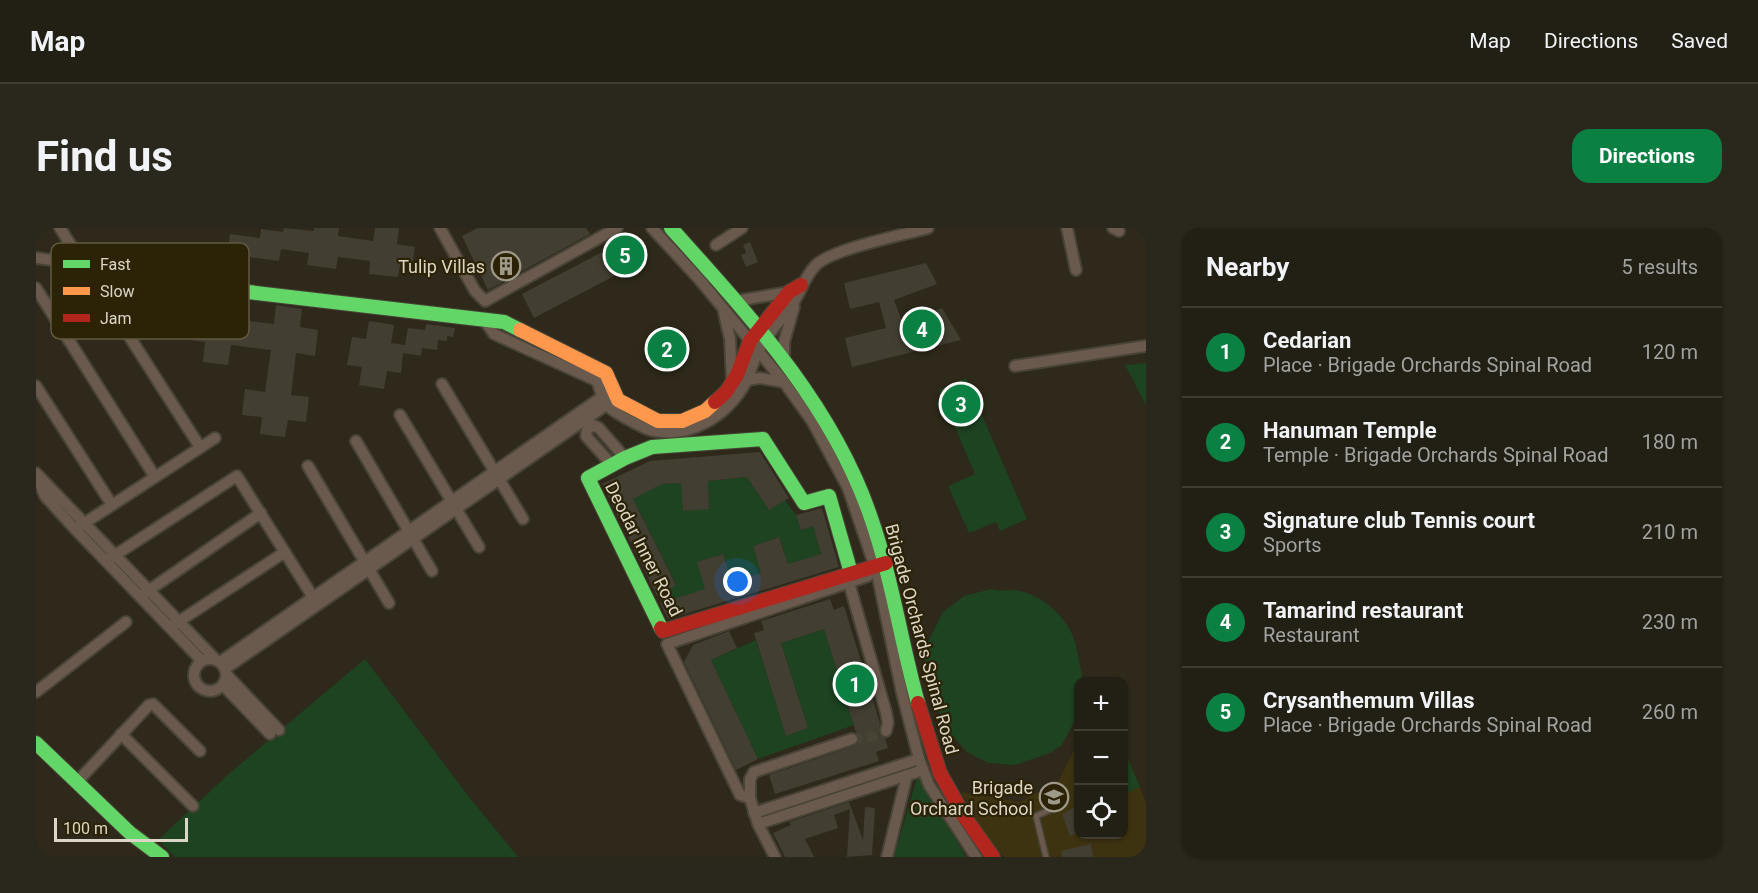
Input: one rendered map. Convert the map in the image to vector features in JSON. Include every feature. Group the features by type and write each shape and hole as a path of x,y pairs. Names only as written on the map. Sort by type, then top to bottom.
{"street":[{"path":"60,228 70,243"},
{"path":"443,229 475,291 485,301 617,228"},
{"name":"Brigade Orchards Spinal Road","path":"652,228 755,346 812,421 848,489 881,568 921,765 929,785 993,857"},
{"name":"Brigade Orchards Spinal Road","path":"671,228 736,301 784,361 821,413 860,488 939,771 976,857"},
{"path":"716,244 742,228"},
{"path":"610,397 651,418 666,422 682,421 705,411 720,399 732,384 763,334 815,266 833,255 928,228"},
{"path":"1067,228 1077,270"},
{"path":"36,258 51,260"},
{"path":"36,288 51,312"},
{"path":"249,292 504,322 606,373 610,397 647,429 665,432 684,431 702,425 720,413 735,398 746,380 755,346"},
{"path":"736,301 796,292"},
{"path":"784,361 784,342 796,292"},
{"path":"723,309 730,339 732,384"},
{"path":"68,339 155,477"},
{"path":"131,339 200,447"},
{"path":"1015,366 1146,346"},
{"path":"746,380 760,378 784,382"},
{"path":"442,384 523,519"},
{"path":"36,386 112,505"},
{"path":"222,670 206,659 202,661 193,672 197,686 209,691 218,689 222,670 315,601 610,397"},
{"path":"400,415 479,547"},
{"path":"612,465 586,435 586,430 593,425 599,428 625,458"},
{"path":"75,529 215,438"},
{"name":"Deodar Inner Road","path":"763,439 804,503 828,496 850,578 663,631 588,478 612,465 652,447 763,439"},
{"path":"356,441 432,571"},
{"path":"308,466 389,603"},
{"path":"36,474 85,523 111,558 144,593 222,670 275,732"},
{"path":"36,474 45,496 75,529 111,558"},
{"path":"111,558 237,476 315,601"},
{"path":"144,593 261,513"},
{"path":"174,624 285,552"},
{"path":"750,798 740,795 668,644 881,568"},
{"path":"850,578 886,712 888,723 886,731"},
{"path":"36,692 126,622"},
{"path":"174,624 202,661"},
{"path":"77,782 149,705 153,704 200,751"},
{"path":"122,734 193,806"},
{"path":"775,857 756,818 750,798 750,779 754,772 852,740"},
{"path":"38,750 77,782 130,833 162,857"},
{"path":"756,818 907,775 921,765"},
{"path":"756,818 921,765"},
{"path":"887,857 907,775"}],"lane":[{"path":"1046,857 1036,816 1061,805"}],"shaded area":[{"name":"Brigade Orchard School","path":"1074,750 1074,839 1128,839 1128,758 1146,803 1146,857 1004,857 985,836 961,792 1019,802 1058,782"}],"green space":[{"path":"1146,363 1146,405 1125,365"},
{"path":"966,378 1027,519 1000,531 996,522 969,533 948,486 975,474 939,390"},
{"path":"747,477 769,510 785,500 796,515 801,530 813,526 821,554 776,568 773,557 785,553 779,537 753,546 758,562 765,572 725,585 728,571 723,554 697,562 715,586 672,600 667,590 676,584 638,508 625,503 662,484 681,483 709,509 709,491 700,491 698,482"},
{"path":"991,589 1027,593 1050,606 1072,634 1082,675 1082,677 1074,677 1074,722 1062,745 1050,753 1015,765 988,763 967,752 949,732 933,702 925,672 924,650 943,612 964,596"},
{"path":"824,629 854,725 758,759 711,660 756,640 786,735 808,728 781,643"},
{"path":"365,659 469,797 518,857 175,857 158,840 231,772"},
{"path":"1128,759 1140,787 1128,792"},
{"path":"918,774 966,857 894,857"}],"building":[{"path":"284,228 314,231 314,228 339,228 338,236 373,241 375,228 399,228 397,244 415,247 412,267 400,265 398,277 369,274 370,261 338,257 336,269 307,265 309,253 281,249 279,261 249,257 249,243 229,243 230,234 260,238 261,229 283,232"},
{"path":"478,228 586,228 590,234 488,290 462,236"},
{"path":"625,240 637,264 534,318 522,294"},
{"path":"750,242 758,262 746,267 741,255 746,253 743,245"},
{"path":"926,263 937,284 894,300 902,322 942,308 961,340 852,367 845,338 886,328 879,302 850,309 844,283"},
{"path":"276,305 302,309 300,327 318,330 315,356 296,353 291,395 309,397 306,422 288,420 285,437 260,434 262,417 242,415 245,389 265,392 271,350 231,345 228,365 203,362 205,342 190,340 249,339 249,321 274,324"},
{"path":"369,321 394,325 391,343 405,345 408,328 425,330 426,324 455,328 453,337 447,336 447,341 438,340 437,350 422,348 421,356 403,353 401,373 387,371 384,389 359,385 362,367 347,365 352,337 366,339"},
{"path":"760,452 789,498 769,510 747,477 708,481 709,509 683,511 681,483 662,484 633,499 676,585 657,596 602,484 650,461"},
{"path":"822,508 839,567 668,619 660,603 705,589 697,562 723,554 732,582 761,573 753,546 779,537 788,564 821,554 813,526 801,530 796,515"},
{"path":"830,599 834,610 844,606 880,723 879,734 885,738 888,748 876,752 879,761 775,794 769,775 854,746 859,742 824,629 781,643 808,728 786,736 754,633 764,630 761,621"},
{"path":"729,631 737,648 711,660 758,759 736,770 684,662 693,645"},
{"path":"849,802 863,840 865,807 875,808 872,855 847,857 850,809 834,815 838,828 805,839 814,857 785,857 773,833 791,825 789,822"},
{"path":"1074,807 1074,834 1070,836 1062,814"},
{"path":"1091,844 1093,857 1062,857 1061,851"}],"tunnel":[{"path":"852,739 871,737 886,731"}],"traffic: fast":[{"path":"671,228 759,328 812,400 835,437 855,477 871,518 891,587 918,703"},
{"path":"249,292 504,322 520,330"},
{"path":"661,628 588,478 625,458 652,447 763,439 804,503 829,496 851,573"},
{"path":"36,743 130,833 162,857"}],"traffic: slow":[{"path":"520,330 606,373 618,400 658,421 682,421 705,411 715,402"}],"traffic: jam":[{"path":"715,402 726,392 737,375 750,341 789,292 801,285"},
{"path":"661,628 663,631 886,563"},
{"path":"918,703 940,773 964,816 993,857"}],"place":[{"name":"Crysanthemum Villas","path":"625,255"},
{"name":"Tulip Villas","path":"506,266"},
{"name":"Tamarind restaurant","path":"922,329"},
{"name":"Hanuman Temple","path":"667,349"},
{"name":"Signature club Tennis court","path":"961,404"},
{"name":"Cedarian","path":"855,684"},
{"name":"Brigade Orchard School","path":"1054,797"}]}
